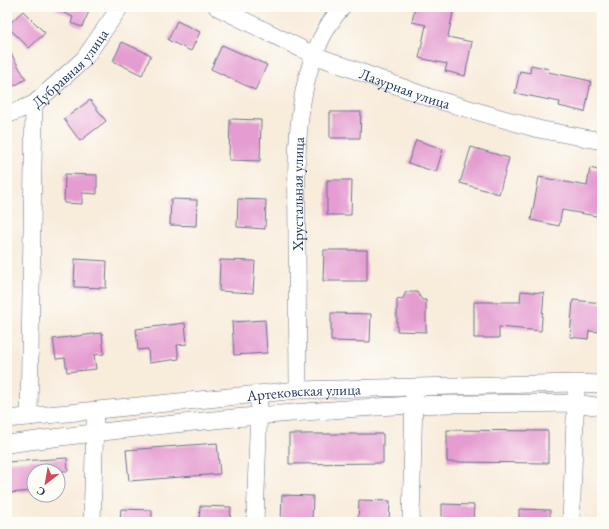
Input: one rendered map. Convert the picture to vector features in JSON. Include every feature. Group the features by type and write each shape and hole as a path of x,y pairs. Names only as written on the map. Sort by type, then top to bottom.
{"street":[{"name":"Дубравная улица","path":"7,115 34,104 84,59 120,7"},
{"name":"Лазурная улица","path":"217,7 314,55 428,97 538,129 602,141"},
{"name":"Хрустальная улица","path":"298,390 297,163 301,106 314,55 331,20 342,7"},
{"path":"29,417 34,104"},
{"path":"571,522 576,382"},
{"name":"Артековская улица","path":"7,419 298,390 576,382 602,384"},
{"path":"410,522 415,387"},
{"path":"255,522 260,394"},
{"path":"7,444 95,432 259,415 414,405 575,403 602,407"},
{"path":"92,522 95,410"}],"building":[{"path":"51,7 91,7 82,27 71,23 73,17"},
{"path":"415,7 454,7 448,37 472,42 465,76 445,71 447,64 419,58 426,25 412,22"},
{"path":"23,11 45,33 29,48 7,26"},
{"path":"177,21 200,32 191,51 168,40"},
{"path":"122,42 151,55 142,75 113,61"},
{"path":"222,45 267,65 255,90 211,69"},
{"path":"7,47 26,79 7,90"},
{"path":"531,65 549,69 548,72 591,81 585,112 559,106 560,102 515,93 520,71 530,73"},
{"path":"90,100 106,121 80,141 64,119"},
{"path":"330,112 361,112 360,138 330,138"},
{"path":"230,119 261,120 260,161 229,160"},
{"path":"416,140 443,149 436,172 408,163"},
{"path":"471,147 509,158 499,194 460,183"},
{"path":"590,168 602,171 602,217 562,210 559,226 531,220 539,177 587,186"},
{"path":"65,174 97,175 97,194 82,193 82,204 64,203"},
{"path":"327,180 352,180 351,215 327,215"},
{"path":"171,199 197,200 196,226 170,225"},
{"path":"238,199 266,200 265,229 237,227"},
{"path":"324,250 367,250 367,281 323,281"},
{"path":"75,259 107,261 106,288 74,287"},
{"path":"220,260 255,261 253,293 219,291"},
{"path":"521,291 544,293 541,331 499,327 499,338 474,338 474,302 520,302"},
{"path":"406,292 417,292 422,300 426,300 426,332 397,331 397,299 402,300"},
{"path":"573,300 602,303 602,332 589,331 588,339 570,337"},
{"path":"331,313 371,314 370,342 331,341"},
{"path":"265,320 267,353 234,355 232,322"},
{"path":"185,323 187,344 177,345 179,359 149,363 148,349 138,350 136,329"},
{"path":"102,333 104,354 94,355 96,369 67,372 65,358 56,359 53,339"},
{"path":"447,430 548,431 548,463 447,462"},
{"path":"289,434 383,434 383,463 289,464"},
{"path":"217,443 220,474 129,481 126,450"},
{"path":"67,458 68,471 66,471 66,463 26,463 26,492 7,493 7,462"},
{"path":"282,495 313,496 312,522 281,522"},
{"path":"359,500 390,501 389,522 358,522"},
{"path":"442,504 474,505 473,522 442,522"},
{"path":"200,506 231,507 230,522 199,522"},
{"path":"121,509 152,510 152,522 120,522"},
{"path":"519,509 550,510 550,522 519,522"}]}
